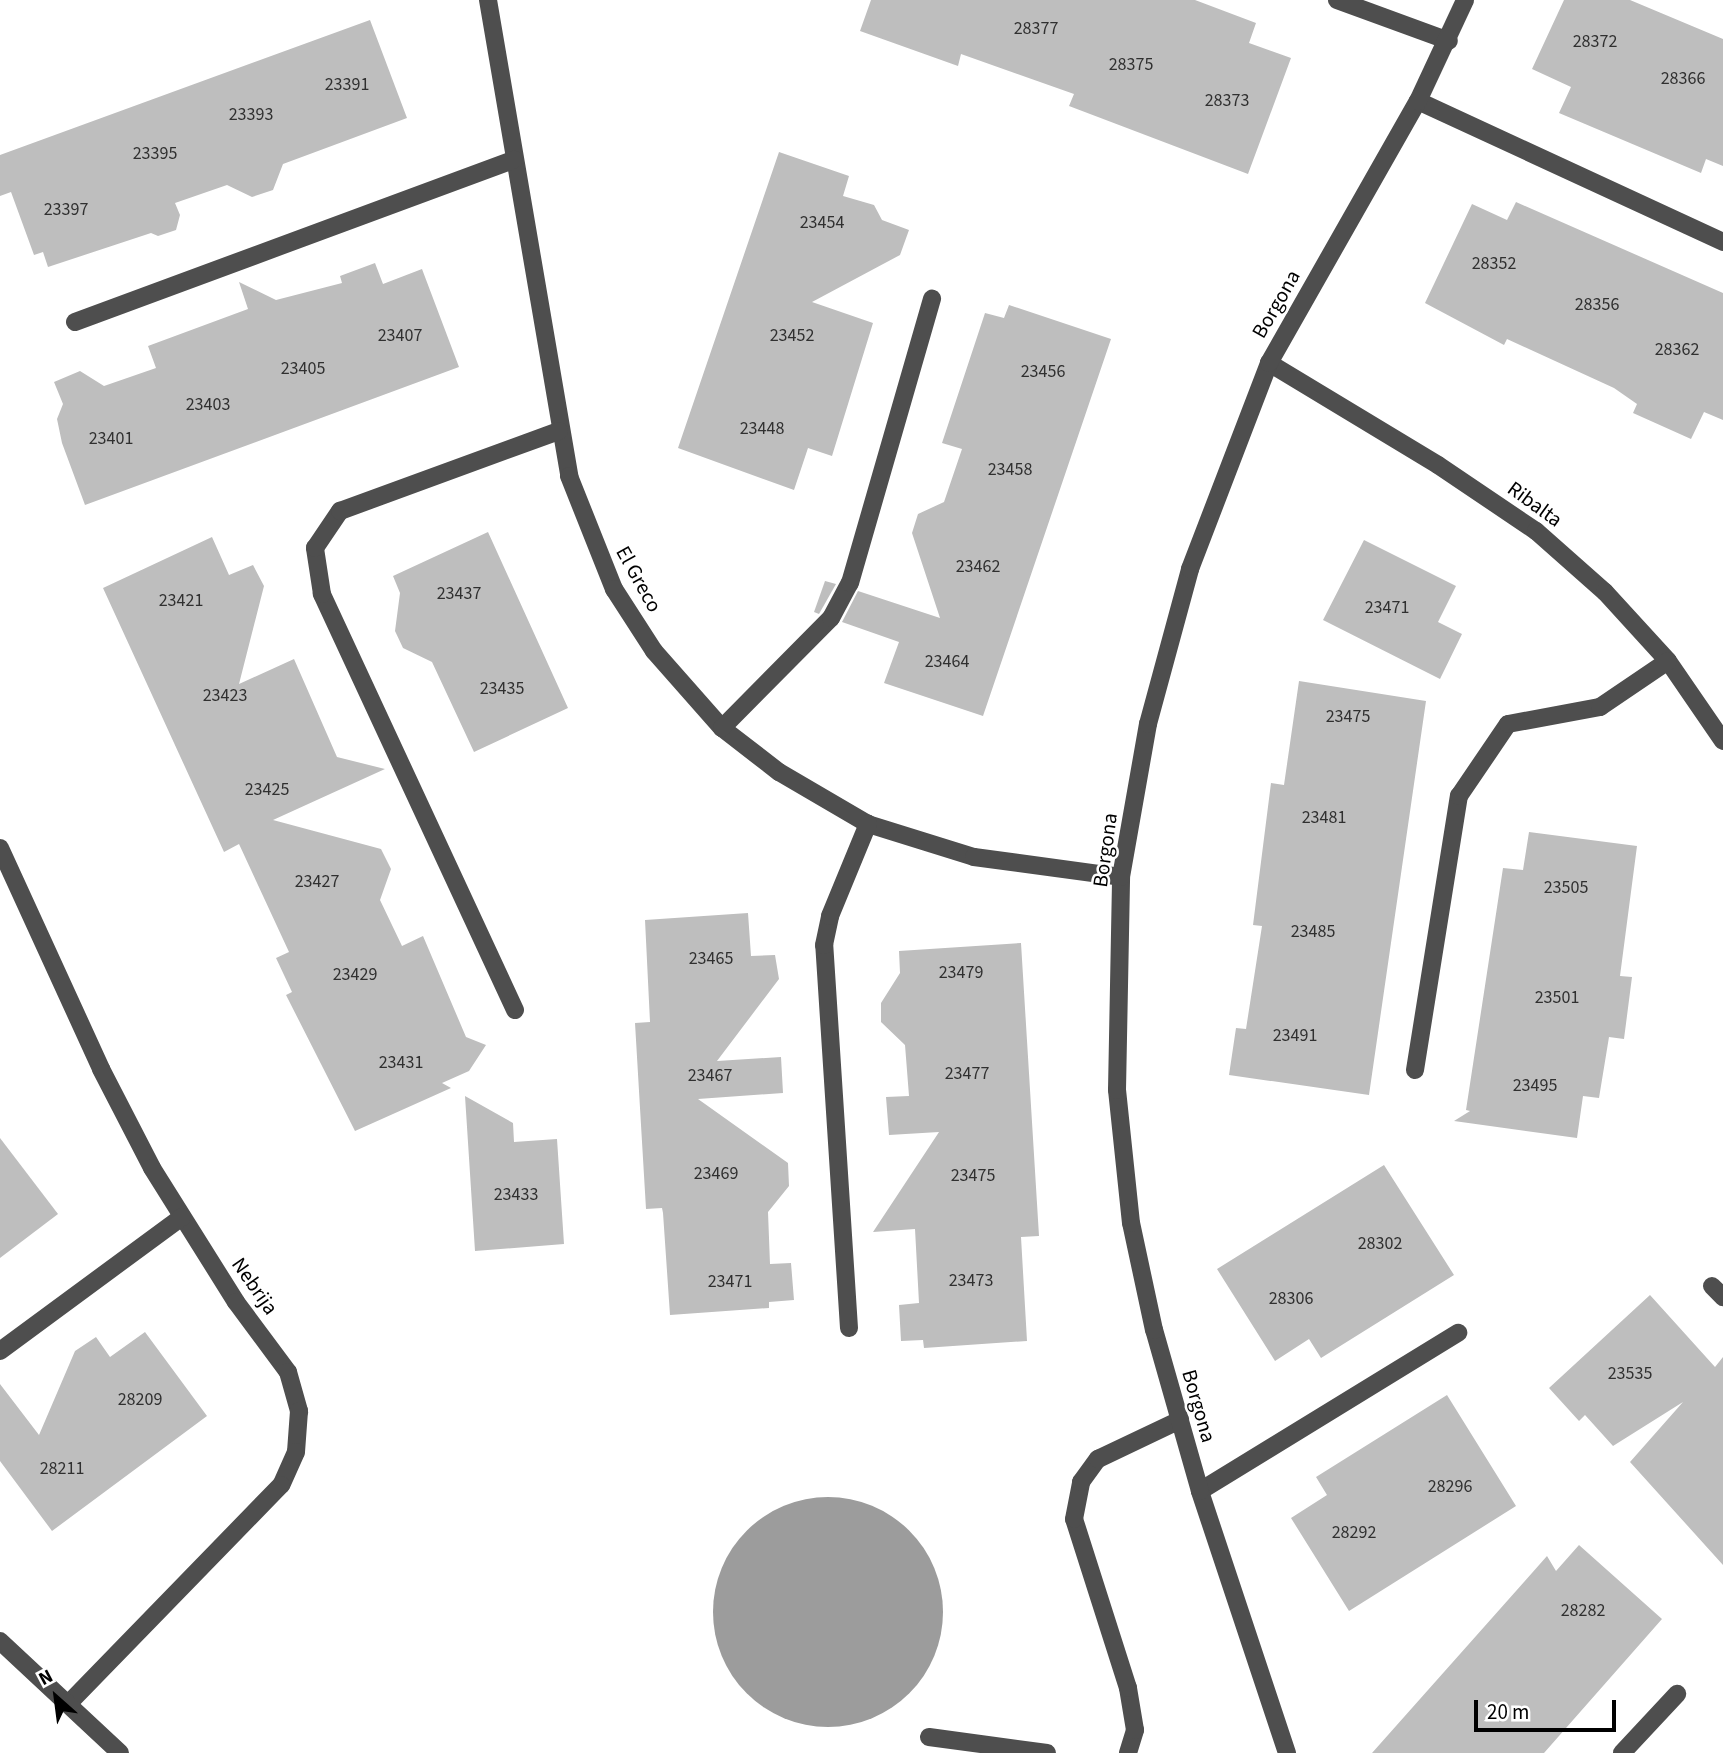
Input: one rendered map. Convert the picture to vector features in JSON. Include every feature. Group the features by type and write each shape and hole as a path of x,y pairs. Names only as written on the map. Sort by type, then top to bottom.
{"street":[{"name":"El Greco","path":"488,0 559,432 572,488 614,589 654,651 722,728 779,772 868,824 974,857 1121,877"},
{"path":"1337,0 1450,41"},
{"name":"Borgona","path":"1287,1753 1200,1491 1154,1330 1131,1223 1119,1117 1121,877 1148,724 1190,569 1269,363 1418,101 1450,41 1465,0"},
{"path":"1418,101 1723,242"},
{"path":"75,322 514,160"},
{"path":"722,728 831,618 850,583 932,299"},
{"name":"Ribalta","path":"1269,363 1438,465 1536,531 1605,592 1668,661 1723,741"},
{"path":"515,1010 321,594 315,548 340,511 559,432"},
{"path":"1415,1070 1459,796 1508,724 1600,707 1668,661"},
{"path":"849,1328 824,945 830,916 868,824"},
{"name":"Nebrija","path":"0,848 4,867 101,1069 182,1217 288,1373 299,1411 296,1452 281,1485 69,1703"},
{"path":"0,1351 182,1217"},
{"path":"1200,1491 1458,1333"},
{"path":"1128,1753 1135,1730 1128,1688 1074,1519 1081,1482 1097,1458 1180,1420"},
{"path":"0,1642 120,1753"},
{"path":"1622,1753 1677,1694"},
{"path":"929,1737 1047,1753"}],"shaded area":[{"path":"828,1497 850,1499 872,1506 901,1523 917,1539 938,1579 943,1612 941,1634 934,1656 917,1685 901,1701 861,1722 828,1727 806,1725 784,1718 755,1701 739,1685 718,1645 713,1612 715,1590 722,1568 739,1539 755,1523 795,1502"}],"building":[{"path":"871,0 1195,0 1256,23 1249,43 1291,58 1248,174 1069,106 1074,94 961,54 958,66 860,31"},
{"path":"1564,0 1630,0 1723,39 1723,166 1706,159 1701,173 1559,113 1571,87 1532,69"},
{"path":"370,20 407,118 283,164 273,190 252,197 227,185 175,203 180,215 176,230 158,236 151,233 48,267 43,252 34,255 11,192 0,196 0,155"},
{"path":"779,152 849,176 843,196 874,205 882,220 909,230 900,255 812,302 873,323 832,456 808,448 794,490 678,448"},
{"path":"1516,202 1723,293 1723,420 1704,412 1691,439 1633,413 1637,404 1614,388 1507,339 1504,345 1425,303 1472,204 1507,220"},
{"path":"375,263 383,284 422,269 459,367 85,505 62,443 57,419 63,404 54,382 80,371 104,386 156,368 148,346 248,309 239,282 276,300 342,283 340,276"},
{"path":"1009,305 1111,339 983,716 884,683 899,642 842,622 858,591 940,618 912,533 918,514 944,502 962,449 942,443 985,313 1004,318"},
{"path":"488,532 568,708 474,752 432,662 403,648 395,631 400,593 393,576"},
{"path":"212,537 229,575 253,565 264,586 239,684 294,659 337,757 385,769 273,820 381,849 391,869 380,900 402,946 423,936 466,1037 486,1045 469,1071 442,1083 451,1088 355,1131 286,995 292,992 276,958 289,952 239,844 224,852 103,588"},
{"path":"1364,540 1456,586 1438,622 1462,634 1440,679 1323,620"},
{"path":"825,581 836,584 819,614 814,612"},
{"path":"1299,681 1426,701 1369,1095 1229,1075 1236,1028 1246,1029 1262,926 1253,925 1271,783 1284,785"},
{"path":"1529,832 1637,846 1620,976 1632,977 1624,1039 1609,1037 1599,1098 1583,1096 1577,1138 1454,1121 1470,1111 1466,1110 1503,868 1523,870"},
{"path":"748,913 751,956 775,955 779,979 717,1061 781,1057 783,1093 698,1099 788,1163 789,1186 768,1212 770,1264 791,1263 794,1300 769,1302 769,1308 670,1315 662,1208 646,1209 635,1023 650,1022 645,920"},
{"path":"1021,943 1039,1236 1021,1237 1027,1341 924,1348 923,1340 901,1341 899,1305 919,1303 915,1229 873,1232 939,1132 889,1135 886,1097 909,1096 905,1045 881,1022 881,1003 900,973 899,951"},
{"path":"465,1096 513,1123 514,1142 557,1139 564,1244 475,1251"},
{"path":"0,1138 58,1214 0,1258"},
{"path":"1384,1165 1454,1275 1321,1358 1309,1339 1275,1361 1217,1269"},
{"path":"1650,1295 1715,1367 1723,1357 1723,1565 1630,1462 1683,1402 1613,1446 1585,1415 1579,1421 1549,1388"},
{"path":"145,1332 207,1416 52,1531 0,1461 0,1384 39,1435 75,1351 96,1337 110,1357"},
{"path":"1447,1395 1516,1506 1349,1611 1291,1518 1327,1495 1316,1477"},
{"path":"1579,1545 1662,1619 1544,1753 1372,1753 1547,1556 1556,1571"}]}
